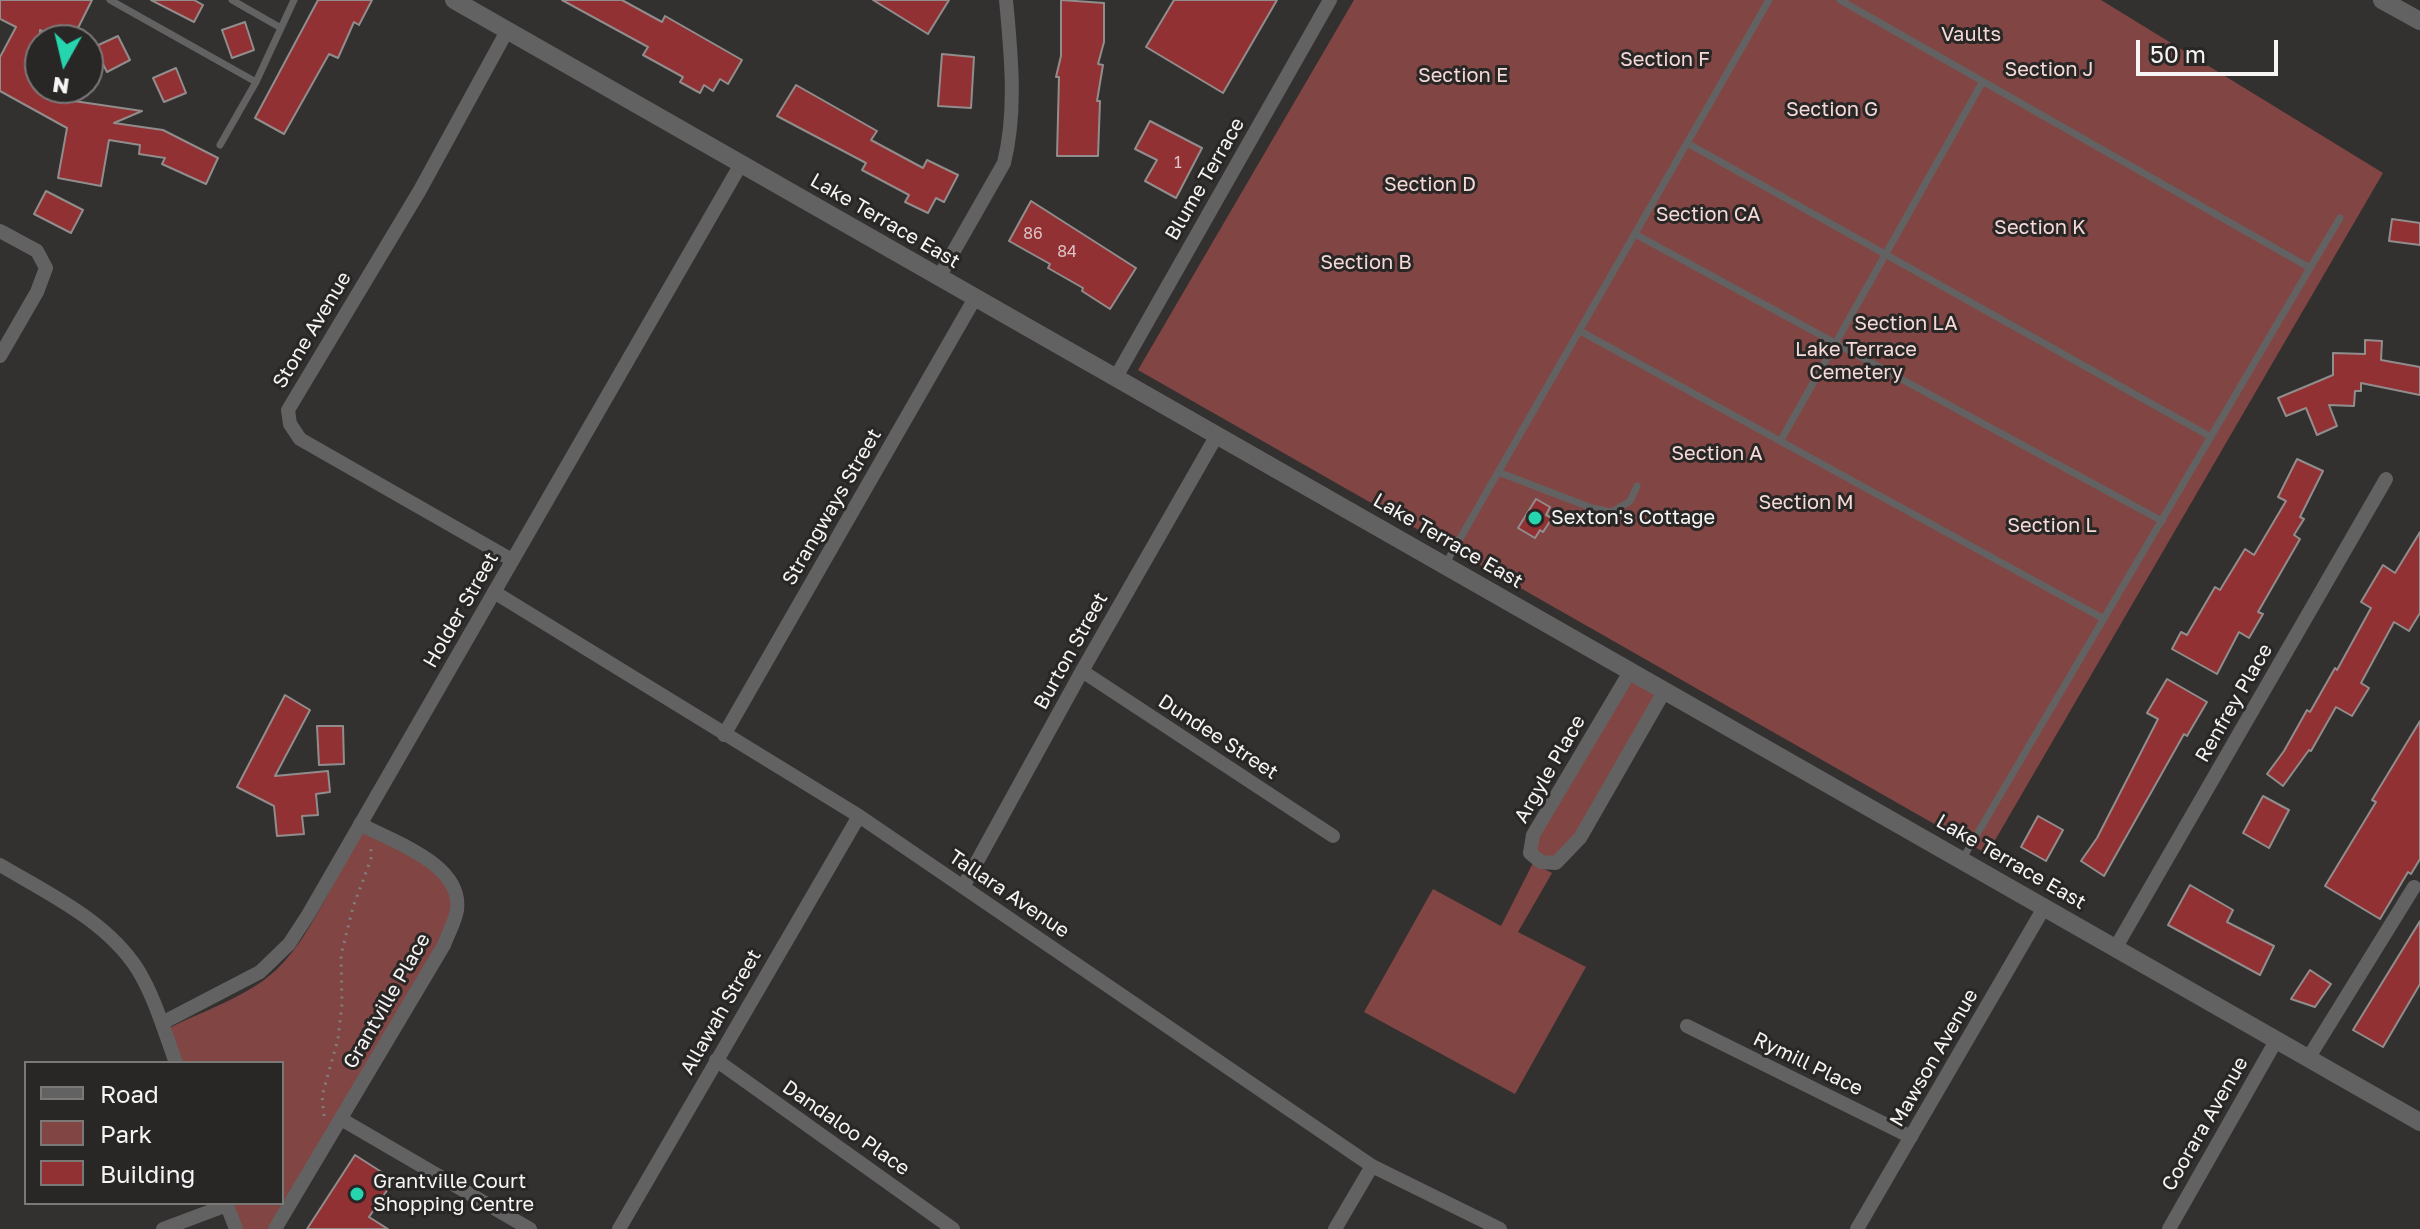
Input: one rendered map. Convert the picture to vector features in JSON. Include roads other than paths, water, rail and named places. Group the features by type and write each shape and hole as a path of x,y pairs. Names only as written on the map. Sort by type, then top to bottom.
{"street":[{"name":"Lake Terrace East","path":"454,0 2420,1122"},
{"path":"939,277 1004,163 1012,123 1006,0"},
{"name":"Blume Terrace","path":"1116,377 1330,0"},
{"path":"2382,0 2420,21"},
{"name":"Stone Avenue","path":"507,31 420,190 288,410 290,424 300,439 512,560"},
{"name":"Holder Street","path":"162,1023 242,983 274,961 308,915 366,827 512,560 741,164"},
{"path":"0,231 37,251 46,268 37,292 0,356"},
{"name":"Strangways Street","path":"724,735 975,298"},
{"name":"Burton Street","path":"963,887 1217,435"},
{"name":"Renfrey Place","path":"2116,947 2386,479"},
{"name":"Tallara Avenue","path":"494,592 859,816 1372,1166 1500,1229"},
{"name":"Argyle Place","path":"1631,670 1533,835 1530,853 1541,862 1556,863 1580,838 1665,690"},
{"name":"Dundee Street","path":"1082,671 1333,836"},
{"name":"Allawah Street","path":"619,1229 859,816"},
{"name":"Grantville Place","path":"275,1229 444,945 457,908 456,893 450,878 430,860 366,827"},
{"path":"2,871 60,901 107,933 138,970 175,1061"},
{"path":"2309,1057 2414,887"},
{"name":"Mawson Avenue","path":"1857,1229 2045,906"},
{"name":"Rymill Place","path":"1687,1026 1911,1137"},
{"name":"Coorara Avenue","path":"2169,1229 2277,1039"},
{"name":"Dandaloo Place","path":"716,1060 953,1229"},
{"path":"341,1119 530,1229"},
{"path":"1335,1229 1372,1166"},
{"path":"163,1229 224,1205"},
{"path":"227,1205 236,1229"}],"lane":[{"path":"110,0 256,82"},
{"path":"232,0 281,28"},
{"path":"220,145 256,82 294,0"},
{"path":"1445,565 1769,0"},
{"path":"1840,0 2310,268"},
{"path":"1781,440 1983,81"},
{"path":"1687,143 2211,437"},
{"path":"1963,860 2340,218"},
{"path":"1635,234 2162,521"},
{"path":"1580,331 2104,619"},
{"path":"1498,472 1592,508 1612,512 1630,501 1637,486"}],"place":[{"name":"Sexton's Cottage","path":"1535,518"},
{"name":"Grantville Court Shopping Centre","path":"357,1194"}],"park label":[{"name":"Vaults","path":"1971,35"},
{"name":"Section F","path":"1665,60"},
{"name":"Section J","path":"2049,70"},
{"name":"Section E","path":"1463,76"},
{"name":"Section G","path":"1832,110"},
{"name":"Section D","path":"1430,185"},
{"name":"Section CA","path":"1708,215"},
{"name":"Section K","path":"2040,228"},
{"name":"Section B","path":"1366,263"},
{"name":"Section LA","path":"1906,324"},
{"name":"Lake Terrace Cemetery","path":"1856,362"},
{"name":"Section A","path":"1717,454"},
{"name":"Section M","path":"1806,503"},
{"name":"Section L","path":"2052,526"}]}
